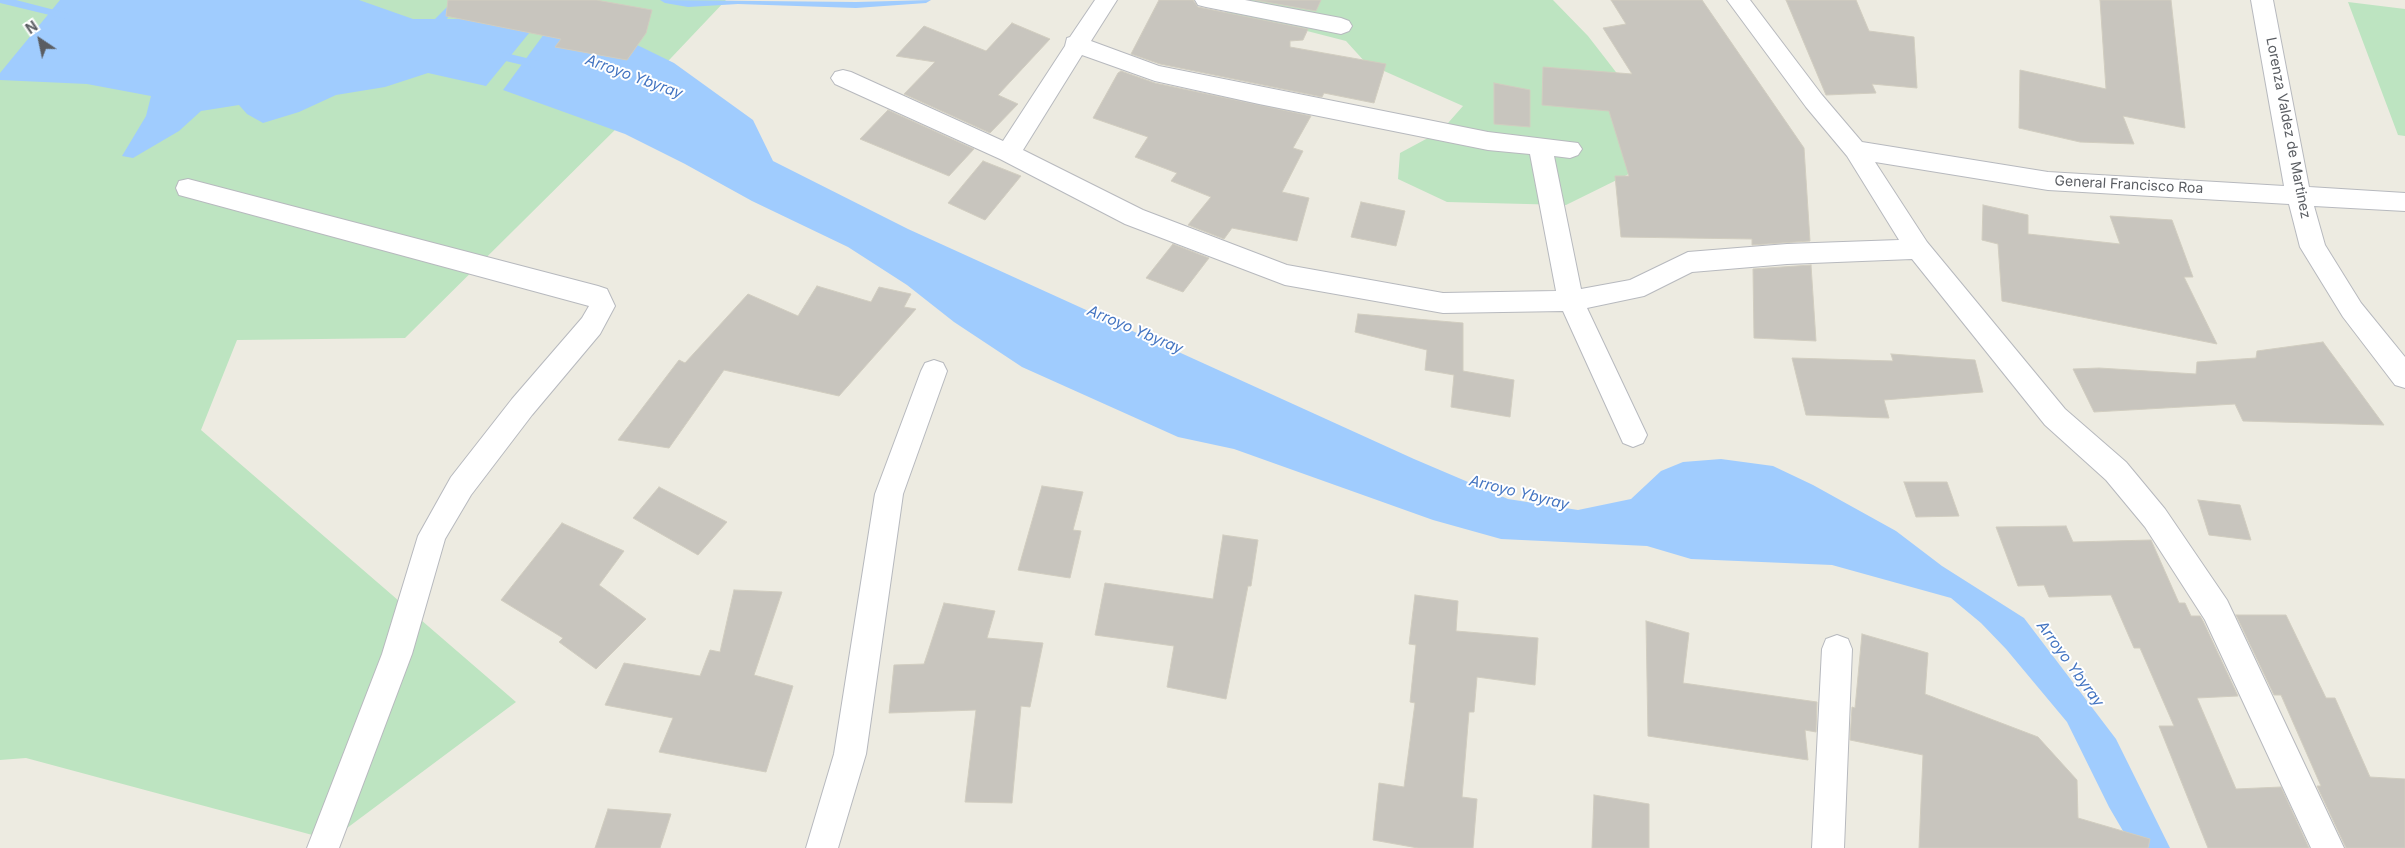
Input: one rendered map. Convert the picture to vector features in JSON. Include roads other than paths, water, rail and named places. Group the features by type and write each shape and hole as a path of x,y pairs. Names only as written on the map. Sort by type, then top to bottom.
{"street":[{"path":"1008,152 1075,44 1106,0"},
{"path":"1206,0 1341,26"},
{"path":"1738,0 1814,101 1855,150 1918,249 2055,417 2116,471 2155,518 2216,610 2328,848"},
{"name":"Lorenza Valdez de Martinez","path":"2262,0 2298,194 2313,246 2352,310 2405,377"},
{"path":"1075,44 1164,75 1488,141 1570,149"},
{"path":"843,78 1008,152 1134,217 1285,275 1443,303 1571,301 1635,289 1688,262 1788,254 1918,249"},
{"path":"1540,146 1571,301 1634,435"},
{"name":"General Francisco Roa","path":"1855,150 2048,182 2298,194 2405,202"},
{"path":"188,188 598,296 602,306 591,326 522,407 461,486 432,536 397,654 323,848"},
{"path":"822,848 850,754 889,494 934,371"},
{"path":"1828,848 1837,648"}],"water":[{"path":"60,0 359,0 413,19 494,19 534,27 486,86 428,73 385,87 336,95 299,112 263,123 247,114 239,105 201,111 179,131 133,158 122,156 146,116 151,96 87,84 0,80 0,73"},
{"path":"547,30 631,42 674,63 753,120 773,161 908,229 1414,459 1508,499 1578,510 1631,499 1661,471 1683,462 1721,459 1773,466 1813,485 1896,531 1942,566 2024,618 2116,739 2170,848 2133,848 2109,807 2067,722 2006,649 1981,623 1951,598 1832,565 1691,559 1647,546 1501,539 1433,520 1234,449 1178,437 1022,367 954,322 907,285 848,247 752,201 625,134 503,90"}],"waterway":[{"name":"Arroyo Ybyray","path":"3,0 66,16"},
{"path":"430,30 460,0"},
{"path":"665,0 688,4 738,1 856,5 926,0"},
{"name":"Arroyo Ybyray","path":"493,54 539,65"}]}
